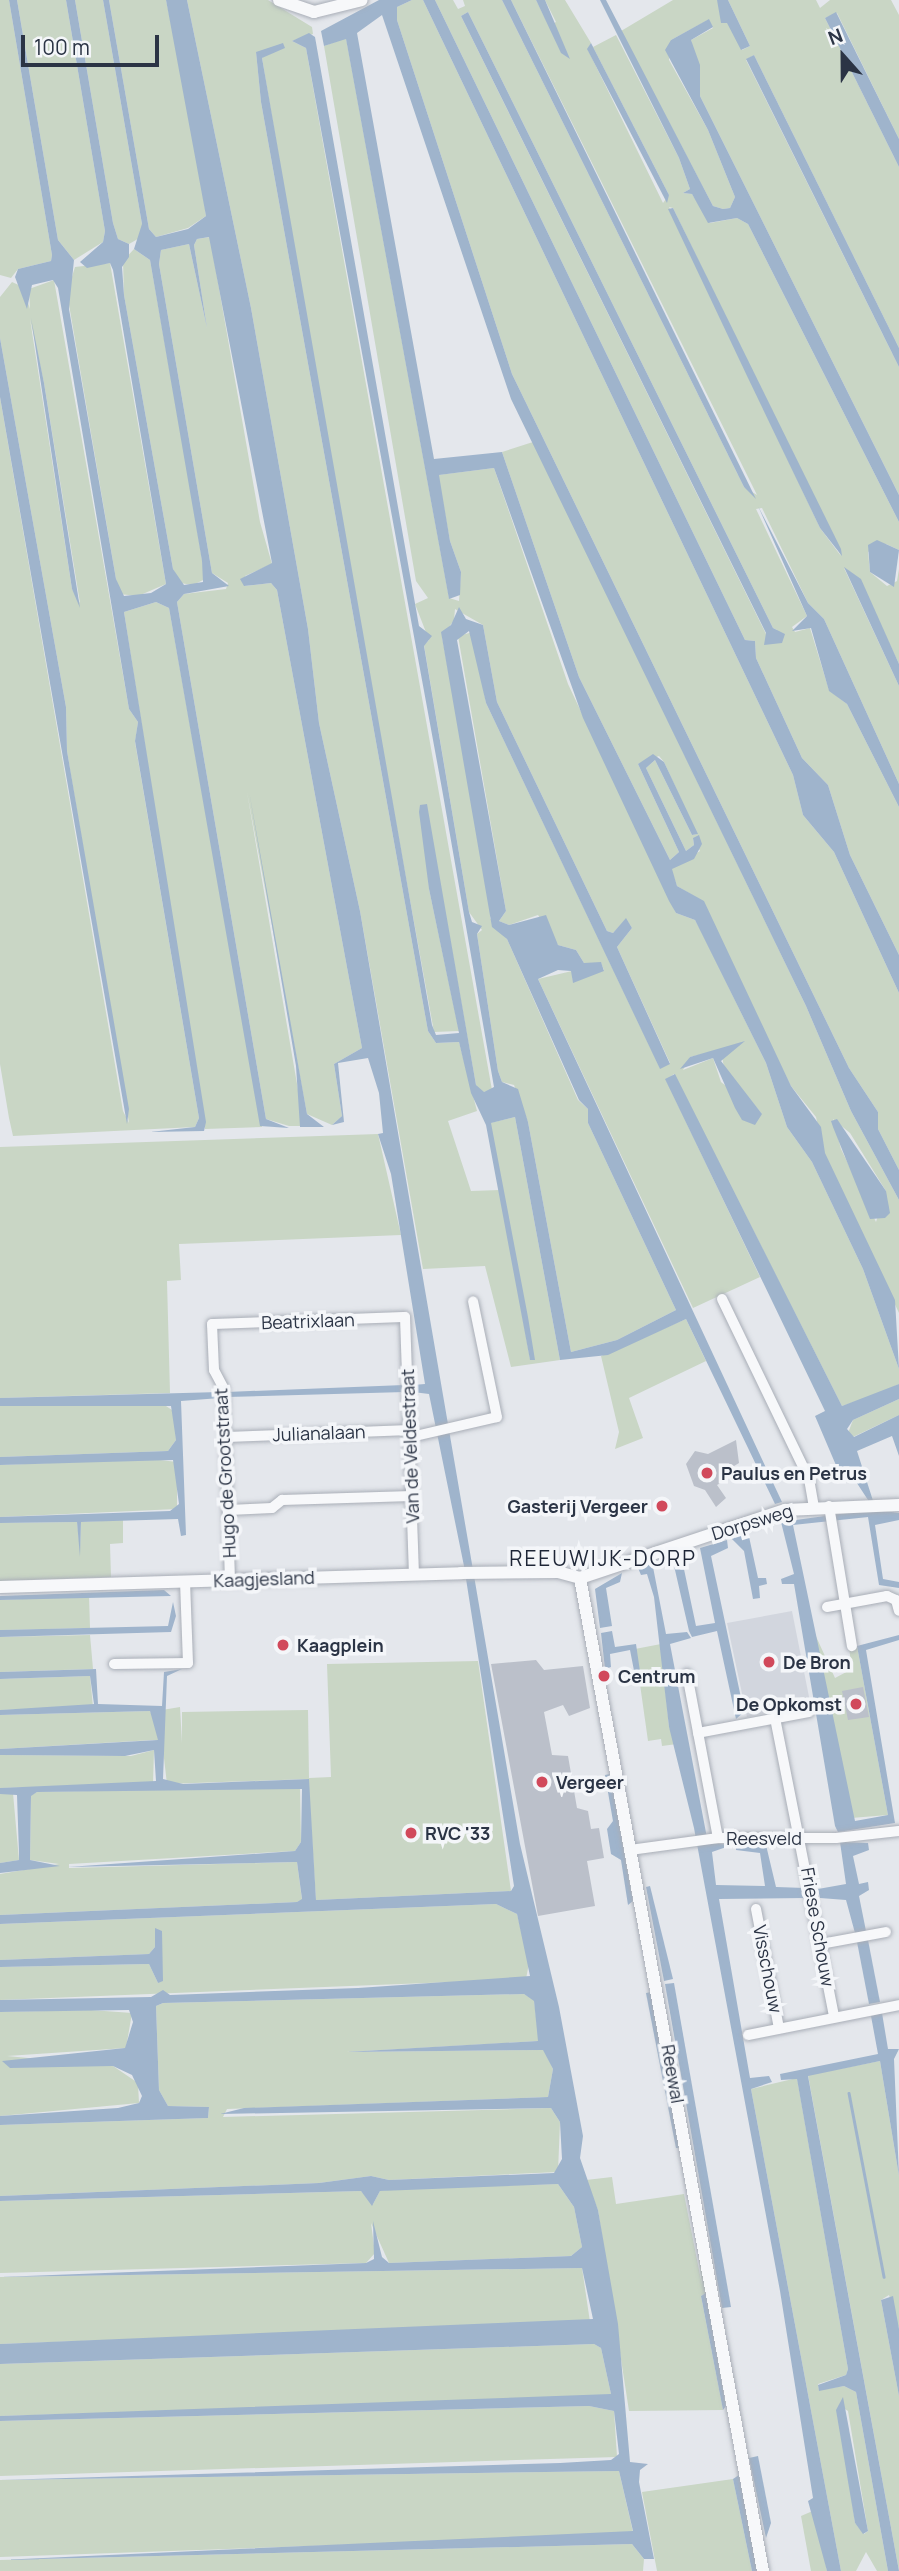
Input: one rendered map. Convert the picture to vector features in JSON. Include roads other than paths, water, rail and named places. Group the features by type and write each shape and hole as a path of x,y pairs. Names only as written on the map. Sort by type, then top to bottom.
{"street":[{"path":"279,0 314,12 362,0"},
{"path":"722,1299 809,1479 814,1506"},
{"name":"Julianalaan","path":"227,1437 436,1433 496,1417 473,1301"},
{"name":"Beatrixlaan","path":"212,1324 405,1317"},
{"name":"Van de Veldestraat","path":"405,1317 414,1575"},
{"name":"Hugo de Grootstraat","path":"212,1324 215,1370 224,1389 225,1402 230,1581"},
{"path":"229,1510 272,1508 282,1500 412,1496"},
{"name":"Dorpsweg","path":"528,1572 580,1578 774,1513 814,1506 829,1513 865,1506 899,1505"},
{"path":"829,1513 852,1646"},
{"name":"Kaagjesland","path":"0,1587 528,1572"},
{"name":"Reewal","path":"580,1578 639,1849 763,2571"},
{"path":"114,1664 188,1663 185,1581"},
{"path":"827,1607 887,1596 896,1600 899,1611"},
{"path":"687,1674 714,1838"},
{"path":"698,1733 809,1712"},
{"name":"Friese Schouw","path":"775,1718 834,2017"},
{"name":"Reesveld","path":"639,1849 714,1838 836,1838 899,1831"},
{"name":"Visschouw","path":"756,1909 779,2028"},
{"path":"821,1944 886,1932"},
{"name":"Visschouw","path":"748,2035 899,2004"}],"water":[{"path":"9,0 17,0 58,240 74,260 69,309 116,579 124,596 151,593 166,584 113,270 110,263 87,268 80,262 103,242 105,231 66,0 75,0 113,223 118,239 129,244 129,257 122,267 124,295 173,569 184,585 203,582 202,561 150,260 134,249 142,224 103,0 109,0 149,229 156,237 188,229 206,216 166,0 187,0 251,308 308,629 319,723 360,911 520,1844 559,2007 583,2136 580,2158 598,2210 618,2324 630,2462 648,2464 640,2470 639,2482 654,2559 644,2559 632,2544 0,2560 633,2531 619,2471 0,2480 560,2463 611,2460 619,2454 614,2411 589,2406 0,2421 0,2416 611,2394 601,2348 594,2344 0,2364 0,2344 593,2319 582,2268 0,2277 366,2263 374,2259 373,2221 382,2257 389,2263 571,2256 582,2247 574,2207 558,2184 380,2191 372,2206 361,2191 0,2201 0,2196 319,2183 371,2176 389,2180 554,2173 562,2159 560,2122 551,2108 220,2114 244,2108 548,2097 553,2069 543,2050 346,2052 538,2041 534,2001 524,1994 163,2003 156,2006 159,2090 168,2106 209,2107 208,2118 0,2125 0,2116 118,2108 139,2103 142,2096 132,2075 113,2066 10,2068 2,2061 125,2048 133,2022 129,2010 0,2012 0,2000 151,1997 163,1990 170,1995 358,1988 530,1976 517,1914 496,1904 0,1924 0,1915 297,1902 302,1899 297,1862 68,1867 295,1851 301,1842 302,1789 37,1792 31,1796 30,1860 60,1866 0,1873 0,1863 19,1860 19,1853 17,1795 0,1794 0,1788 156,1781 154,1750 125,1756 0,1755 0,1749 158,1740 150,1711 0,1715 0,1710 94,1704 90,1676 0,1679 0,1672 96,1669 98,1704 162,1706 164,1672 182,1669 167,1676 163,1779 183,1784 309,1779 316,1900 511,1891 514,1886 464,1566 429,1394 413,1392 413,1385 425,1384 391,1174 378,1134 383,1133 379,1093 368,1058 338,1063 344,1122 332,1125 342,1116 334,1064 362,1048 277,590 271,583 244,586 240,579 272,563 209,237 197,239 194,245 207,328 189,244 161,250 159,264 212,573 229,586 184,594 177,602 266,1119 289,1128 260,1126 169,608 156,602 124,612 206,1122 204,1131 150,1132 195,1127 199,1118 135,741 138,722 129,709 58,288 53,280 32,285 27,309 15,277 18,269 51,261 52,255"},
{"path":"379,0 412,0 397,7 397,20 512,374 849,1068 878,1112 878,1129 899,1170 899,1200 851,1111 806,1006 511,399 382,15 357,33 434,459 502,452 579,677 670,860 679,852 638,764 653,754 664,762 698,834 692,835 655,760 646,768 686,851 694,845 693,838 699,835 702,844 694,859 672,869 677,886 704,901 791,1086 821,1127 825,1153 895,1300 899,1369 863,1269 812,1162 787,1127 766,1063 695,920 676,913 669,901 583,718 494,468 439,475 450,541 461,572 460,595 449,599 346,39 324,46 321,31"},
{"path":"423,0 435,0 745,640 755,641 756,658 802,758 828,785 850,855 899,955 899,993 834,852 803,815 793,775"},
{"path":"502,0 511,0 756,499 744,487"},
{"path":"536,0 545,0 570,59 561,53"},
{"path":"600,0 606,0 713,206 723,209 730,208 735,197 708,130 665,50 671,40 709,19 713,27 691,40 700,65 700,96 899,495 899,522 748,224 737,218 708,223 692,194 683,193 690,189 679,158"},
{"path":"717,0 728,0 750,46 741,50 727,23 721,23"},
{"path":"468,12 773,628 785,634 782,643 764,645 766,633 461,16"},
{"path":"836,12 899,139 899,167 825,18"},
{"path":"309,33 315,37 419,626 432,636 424,646 469,912 472,922 482,926 477,934 498,1071 502,1082 518,1089 528,1122 571,1352 617,1340 676,1310 588,1123 588,1109 579,1100 507,939 492,927 441,632 451,625 459,607 466,619 483,625 497,702 607,931 613,933 626,918 632,928 617,947 670,1064 660,1069 486,703 469,631 457,640 506,911 499,921 509,925 546,915 558,945 576,950 584,963 601,962 604,971 573,983 571,971 558,970 538,979 782,1502 775,1504 686,1319 608,1355 560,1360 515,1117 491,1123 528,1317 535,1360 530,1360 486,1125 471,1093 459,1042 436,1043 428,1031 261,102 256,52 283,43 285,48 262,58 432,1025 436,1035 459,1033 429,889 419,812 420,805 427,804 476,1085 484,1092 494,1087 442,789 306,48 292,41"},
{"path":"591,43 669,195 667,203 587,49"},
{"path":"754,55 899,348 899,367 746,59"},
{"path":"673,208 841,549 842,556 820,528 668,209"},
{"path":"31,318 44,383 80,608 72,589"},
{"path":"0,338 66,707 67,751 129,1109 127,1124 0,397"},
{"path":"758,506 808,603 824,619 899,784 899,807 847,704 829,691 811,628 792,631 807,616"},
{"path":"877,540 899,550 894,587 870,572 868,545"},
{"path":"844,567 861,579 899,664 899,686"},
{"path":"249,791 307,1114 324,1127 300,1127 296,1066"},
{"path":"745,1041 721,1061 762,1114 755,1125 742,1120 713,1058 680,1069 690,1057"},
{"path":"675,1074 842,1406 899,1384 899,1399 853,1420 847,1429 854,1437 899,1415 899,1456 892,1436 857,1451 876,1510 899,1513 899,1520 875,1525 883,1579 899,1582 899,1588 879,1585 868,1517 793,1525 855,1821 888,1815 857,1646 899,1635 899,1640 866,1650 895,1823 838,1832 835,1826 794,1584 782,1584 781,1579 794,1574 781,1522 869,1510 868,1500 851,1474 841,1477 815,1416 825,1411 665,1079"},
{"path":"837,1119 886,1191 890,1213 885,1218 870,1219 831,1121"},
{"path":"404,1385 405,1392 227,1397 227,1392"},
{"path":"220,1392 220,1398 181,1401 186,1535 181,1536 178,1519 81,1522 80,1557 77,1522 0,1523 0,1517 170,1511 179,1504 173,1460 0,1465 0,1457 168,1451 176,1440 171,1406 0,1406 0,1398"},
{"path":"748,1532 758,1578 766,1578 767,1584 759,1586 760,1598 753,1599 744,1551 731,1538"},
{"path":"727,1540 728,1548 711,1556 744,1712 736,1719 717,1631 692,1637 672,1557 681,1555 696,1626 715,1623 700,1548"},
{"path":"667,1559 653,1567 666,1634 687,1632 691,1638 670,1644 708,1843 732,1845 712,1852 716,1885 765,1886 760,1853 736,1850 736,1845 766,1845 776,1887 805,1888 806,1898 719,1899 750,2078 769,2076 772,2082 751,2089 841,2571 827,2571 808,2501 813,2498 780,2291 694,1828 669,1727 654,1597 647,1574 641,1575 638,1568"},
{"path":"622,1573 620,1582 606,1588 612,1626 600,1628 595,1589"},
{"path":"164,1590 171,1596 0,1600 0,1596"},
{"path":"173,1602 176,1616 171,1632 0,1637 0,1630 168,1626"},
{"path":"612,1631 615,1647 636,1644 642,1685 637,1686 630,1650 610,1654 611,1667 605,1669 601,1633"},
{"path":"610,1774 633,1901 628,1905 621,1860 611,1854 607,1829 613,1821 605,1775"},
{"path":"840,1842 868,1843 869,1850 853,1856 859,1884 868,1882 869,1890 859,1896 866,1931 855,1933 846,1900 820,1898 818,1889 846,1884"},
{"path":"650,1886 673,1979 664,1981 646,1887"},
{"path":"155,1928 162,1931 163,1981 158,1983 149,1964 0,1967 0,1960 149,1954 155,1947"},
{"path":"868,1940 880,2002 869,2004 857,1942"},
{"path":"674,1983 731,2307 722,2308 665,1984"},
{"path":"651,1992 679,2148 676,2148 646,1993"},
{"path":"882,2013 888,2049 899,2049 894,2059 899,2176 880,2061 808,2076 899,2571 888,2571 856,2392 844,2386 819,2391 818,2385 846,2375 848,2369 797,2079 781,2080 780,2074 878,2054 871,2016"},
{"path":"706,2293 726,2406 723,2410 701,2296"},
{"path":"893,2296 899,2329 899,2396 881,2300"},
{"path":"843,2397 868,2531 863,2534 855,2523 836,2410"},
{"path":"758,2456 771,2523 766,2538 749,2458"},
{"path":"739,2475 758,2571 752,2571 733,2479"}],"waterway":[{"path":"849,2093 884,2277"}],"place":[{"name":"Paulus en Petrus","path":"707,1473"},
{"name":"Gasterij Vergeer","path":"662,1506"},
{"name":"Kaagplein","path":"283,1645"},
{"name":"De Bron","path":"769,1662"},
{"name":"Centrum","path":"604,1676"},
{"name":"De Opkomst","path":"856,1704"},
{"name":"Vergeer","path":"542,1782"},
{"name":"RVC '33","path":"411,1833"}],"district":[{"name":"REEUWIJK-DORP","path":"603,1558"}]}
